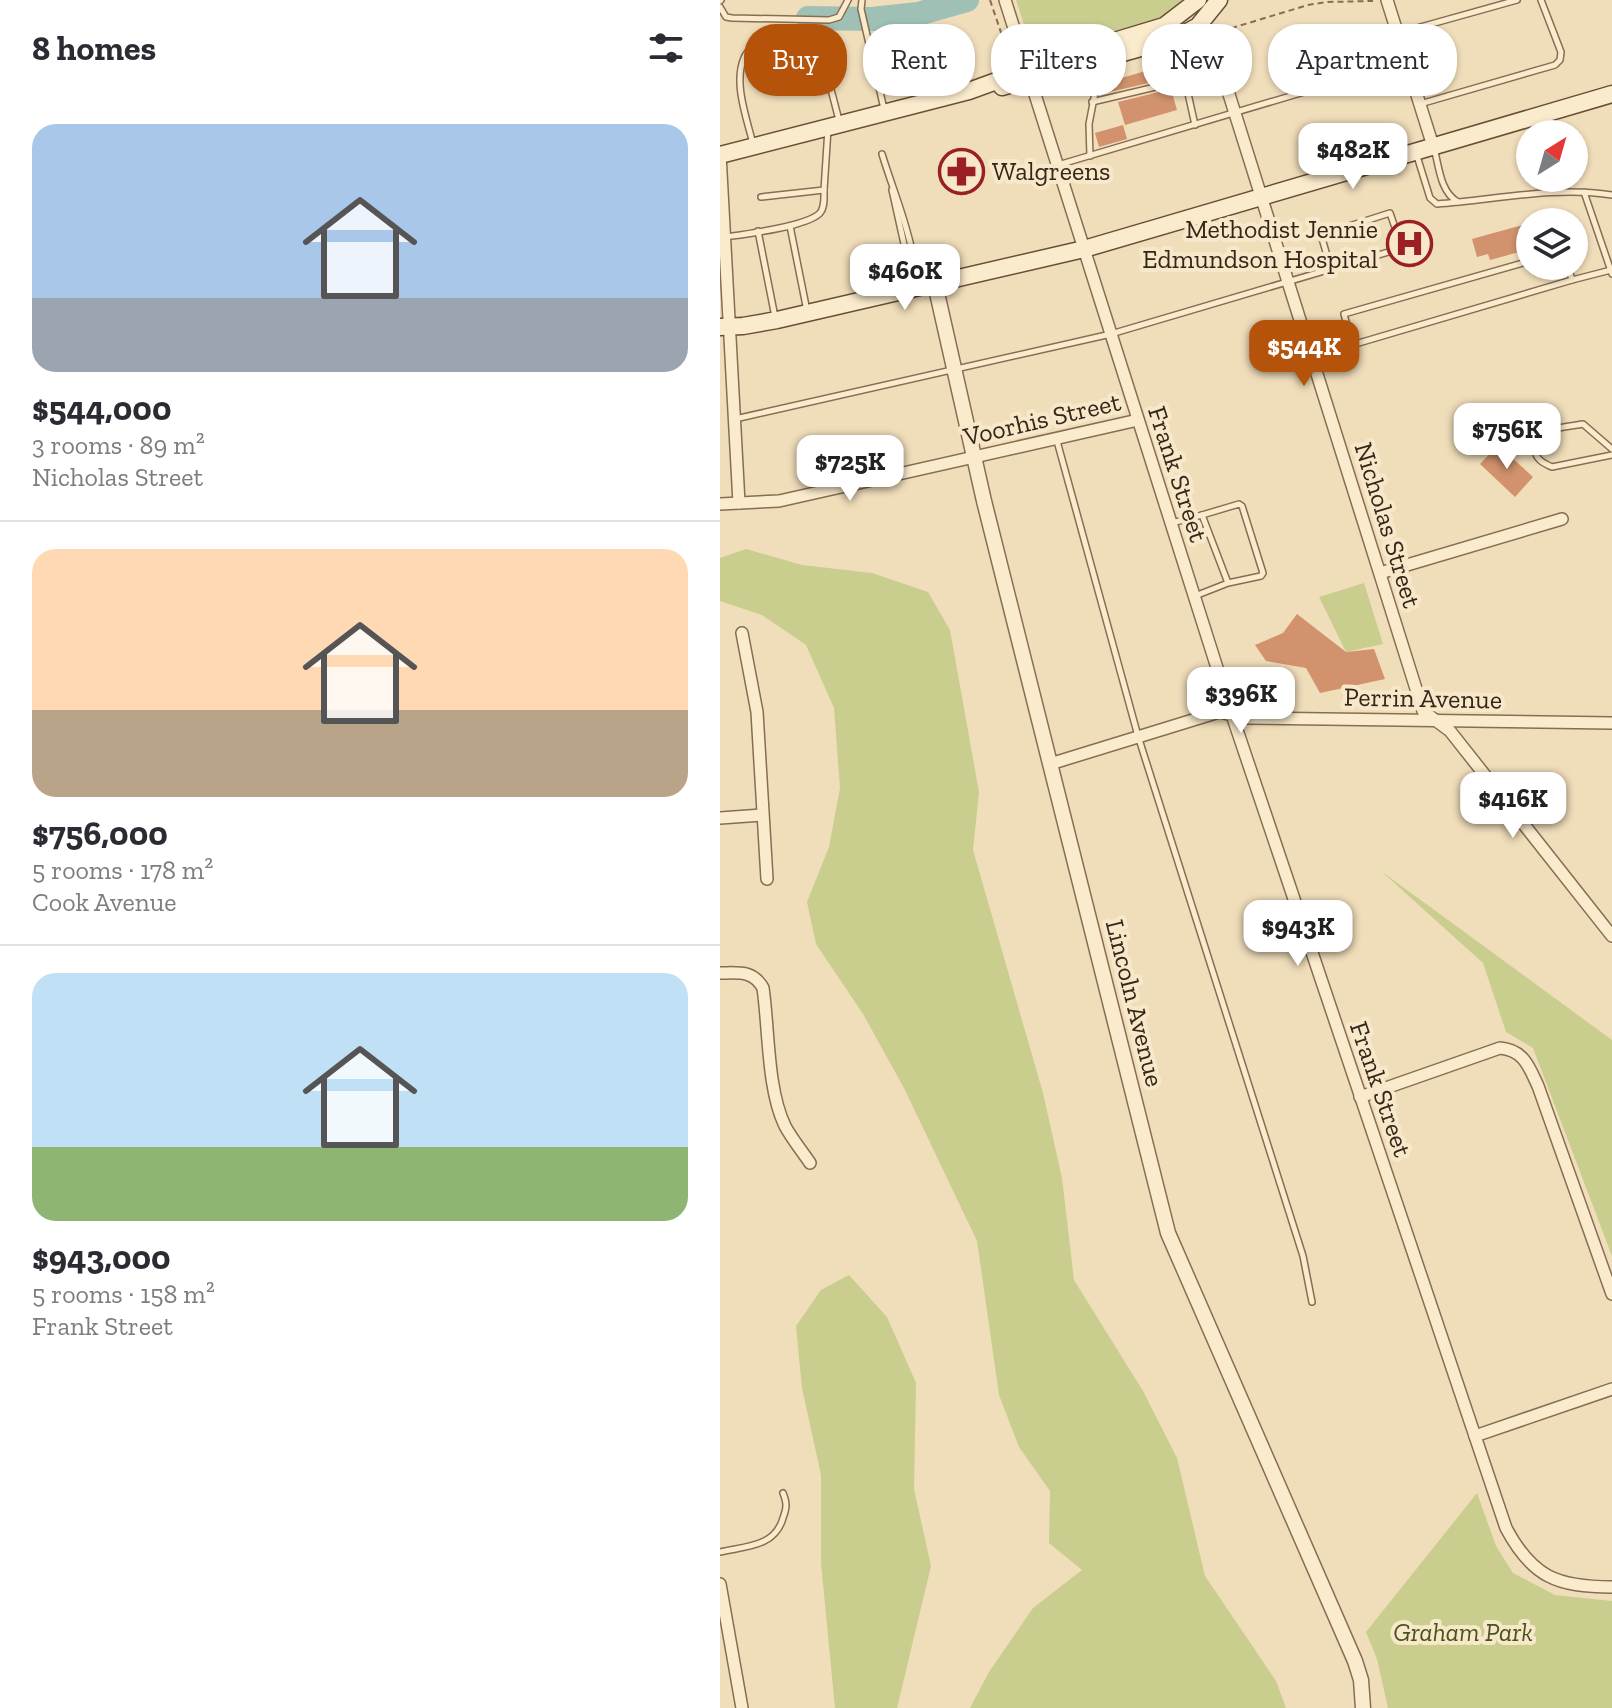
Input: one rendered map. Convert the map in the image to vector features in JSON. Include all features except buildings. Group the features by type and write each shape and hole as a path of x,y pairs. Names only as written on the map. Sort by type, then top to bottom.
{"main road":[{"path":"1126,40 1164,26 1198,0"},
{"path":"1200,24 1219,0"},
{"path":"724,326 776,320 1084,249 1612,94"},
{"path":"720,154 950,96"}],"street":[{"name":"Frank Street","path":"1005,0 1013,24"},
{"path":"1387,0 1395,24"},
{"name":"Frank Street","path":"1036,96 1232,715 1506,1528 1519,1553 1537,1570 1554,1580 1612,1587"},
{"name":"Nicholas Street","path":"1230,96 1423,711 1450,731 1612,936"},
{"path":"1418,96 1433,146"},
{"path":"720,154 725,238 724,326 739,503"},
{"name":"Lincoln Avenue","path":"935,284 974,457 1168,1233 1355,1661 1361,1680 1363,1708"},
{"name":"Voorhis Street","path":"720,504 779,501 1138,420"},
{"path":"1380,573 1562,519"},
{"path":"742,633 757,712 767,879"},
{"name":"Perrin Avenue","path":"1050,764 1219,712 1247,718 1612,723"},
{"path":"720,818 762,815"},
{"path":"720,973 747,973 754,976 763,988 774,1085 781,1112 785,1125 810,1163"},
{"path":"1360,1097 1487,1052 1506,1048 1521,1055 1538,1086 1612,1294"},
{"path":"1475,1436 1612,1389"},
{"path":"720,1584 742,1708"}],"lane":[{"path":"720,3 726,17 732,18 829,20 839,17 849,0 862,4 865,24"},
{"path":"1433,24 1517,0"},
{"path":"1420,104 1555,65 1560,60 1561,52 1541,0"},
{"path":"725,238 790,226 820,213 834,126 824,65 814,52 803,46 770,42 755,45 744,57 740,79 753,146"},
{"path":"1092,102 1142,90"},
{"path":"881,96 885,114"},
{"path":"1090,156 1089,124 1093,96"},
{"path":"1189,96 1195,125"},
{"path":"1057,165 1295,96"},
{"path":"1433,146 1445,189 1450,198 1459,203"},
{"path":"1416,151 1430,198 1437,204 1574,192"},
{"path":"882,154 892,189 903,212 909,252"},
{"path":"761,197 824,190"},
{"path":"1584,192 1611,272 1588,277"},
{"path":"1588,192 1612,195"},
{"path":"734,419 1111,334 1288,281 1331,269 1402,248 1390,213 1321,235 1331,269"},
{"path":"790,226 807,313"},
{"path":"758,231 776,320"},
{"path":"1352,345 1344,314 1516,265"},
{"path":"1313,359 1572,280"},
{"path":"1583,424 1612,452 1552,467 1538,458 1535,451 1540,437 1548,431 1583,424"},
{"path":"1056,438 1138,736 1298,1241 1310,1281 1312,1302"},
{"path":"1171,524 1235,505 1242,506 1263,573 1194,596"},
{"path":"1202,515 1228,583"},
{"path":"720,1552 764,1542 780,1530 787,1505 783,1493"}],"path":[{"path":"1242,24 1308,5 1387,0"}],"green space":[{"path":"1016,0 1188,0 1165,18 1126,28 1126,24 1024,24"},
{"path":"746,549 802,565 872,573 928,592 950,630 979,792 973,850 1043,1093 1062,1178 1074,1280 1143,1391 1177,1458 1205,1576 1276,1681 1286,1708 970,1708 989,1672 1033,1608 1082,1570 1049,1543 1050,1491 1019,1447 999,1395 977,1241 904,1088 863,1014 816,944 807,902 829,847 840,788 834,708 806,645 762,615 720,601 720,558"},
{"path":"1364,583 1383,644 1346,652 1319,597"},
{"path":"1381,871 1612,1040 1612,1256 1533,1048 1506,1032 1483,963"},
{"path":"849,1275 887,1317 916,1383 914,1489 931,1566 897,1708 835,1708 821,1563 821,1475 802,1388 796,1326 821,1290"},
{"name":"Graham Park","path":"1477,1493 1496,1546 1513,1573 1555,1595 1612,1601 1612,1708 1388,1708 1377,1659 1366,1632"}],"waterway":[{"path":"808,18 872,19 918,14 967,0"}],"place":[{"name":"Walgreens","path":"961,171"},
{"name":"Methodist Jennie Edmundson Hospital","path":"1409,244"}]}
